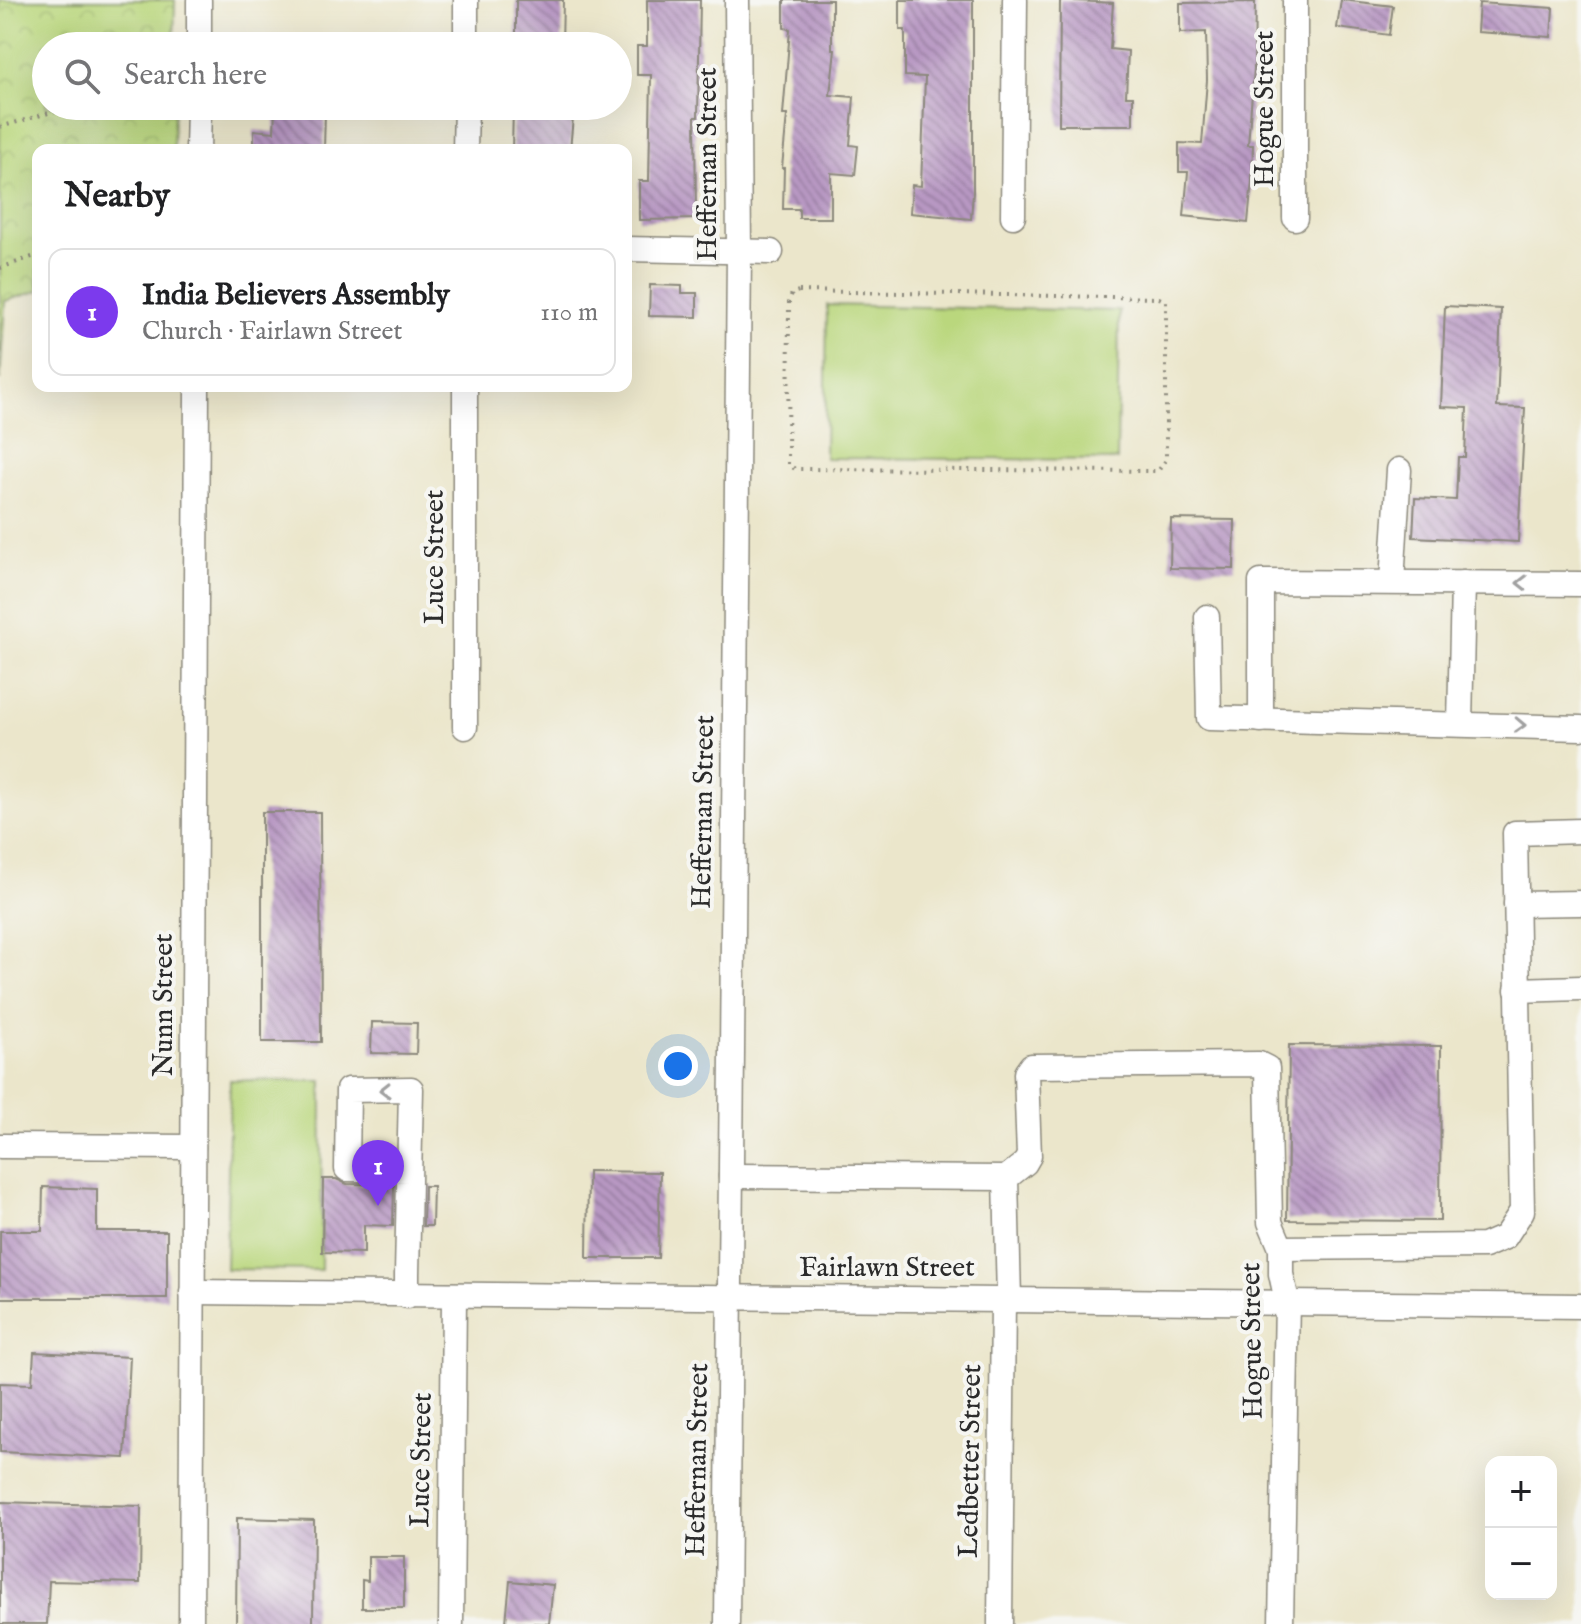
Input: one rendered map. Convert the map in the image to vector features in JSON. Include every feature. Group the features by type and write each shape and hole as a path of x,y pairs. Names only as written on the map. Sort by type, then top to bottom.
{"street":[{"path":"199,0 199,32"},
{"path":"466,0 466,32"},
{"name":"Heffernan Street","path":"727,1624 739,251 737,0"},
{"path":"1013,216 1015,0"},
{"name":"Hogue Street","path":"1295,0 1295,218"},
{"path":"198,144 199,120"},
{"path":"465,144 466,120"},
{"path":"632,249 771,252"},
{"name":"Nunn Street","path":"191,1624 197,392"},
{"name":"Luce Street","path":"465,392 465,727"},
{"path":"1392,582 1399,470"},
{"path":"1261,720 1261,582 1581,584"},
{"path":"1460,724 1463,583"},
{"path":"1207,617 1209,718 1581,728"},
{"path":"1281,1248 1484,1246 1505,1237 1522,1211 1515,833 1581,831"},
{"path":"1516,904 1581,903"},
{"path":"1517,990 1581,988"},
{"name":"Hogue Street","path":"1006,1178 1029,1156 1026,1073 1031,1066 1259,1064 1267,1068 1270,1222 1281,1248 1281,1274 1287,1301 1281,1624"},
{"path":"0,1146 193,1147"},
{"path":"407,1296 409,1170"},
{"path":"731,1176 1006,1178"},
{"name":"Ledbetter Street","path":"1000,1624 1006,1178"},
{"name":"Fairlawn Street","path":"192,1292 1581,1306"},
{"name":"Luce Street","path":"451,1624 454,1297"}],"path":[{"path":"0,127 32,118"},
{"path":"0,268 32,257"},
{"path":"792,293 1143,297 1166,301 1166,460 1158,471 795,469 788,464 789,302 792,293"}],"green space":[{"path":"0,0 175,0 174,32 32,32 32,120 174,120 173,144 32,144 32,293 5,301 0,381"},
{"path":"827,305 1119,311 1117,460 825,458"},
{"path":"230,1080 322,1081 321,1270 226,1269"}],"building":[{"path":"516,0 563,0 562,32 516,32"},
{"path":"647,0 700,0 698,117 695,117 696,219 639,220 639,181 649,181 651,75 637,75 637,46 647,46"},
{"path":"784,0 832,0 832,49 835,49 830,95 854,97 850,145 858,146 855,175 831,173 831,218 799,218 799,209 783,209 782,168 787,115 783,115 790,29 784,28"},
{"path":"900,0 973,0 971,219 910,213 912,185 921,186 925,77 905,76 905,30 900,30"},
{"path":"1060,0 1113,3 1110,49 1128,51 1126,96 1133,96 1133,125 1059,125"},
{"path":"1341,0 1393,6 1389,35 1337,28"},
{"path":"1255,2 1248,145 1253,145 1252,180 1248,223 1184,216 1188,172 1179,172 1179,143 1202,144 1207,80 1206,32 1180,33 1180,3"},
{"path":"1479,3 1553,8 1551,37 1477,32"},
{"path":"275,120 325,120 324,144 254,144 254,130 274,132"},
{"path":"513,120 573,120 571,144 512,144"},
{"path":"650,285 682,286 682,293 697,293 697,317 649,316"},
{"path":"1445,306 1501,309 1497,407 1525,408 1518,542 1413,537 1415,498 1456,500 1458,457 1465,457 1467,408 1441,407"},
{"path":"1171,519 1235,520 1234,569 1170,568"},
{"path":"262,812 320,812 321,1042 262,1042"},
{"path":"372,1022 417,1023 416,1054 371,1053"},
{"path":"1289,1045 1441,1046 1440,1221 1287,1220"},
{"path":"588,1171 660,1172 658,1258 587,1258"},
{"path":"323,1179 336,1179 347,1184 394,1185 393,1226 364,1225 364,1253 322,1252"},
{"path":"424,1186 433,1186 432,1226 423,1226"},
{"path":"43,1187 97,1189 97,1231 167,1231 167,1298 0,1298 0,1231 42,1231"},
{"path":"34,1352 130,1357 125,1458 0,1452 0,1383 32,1384"},
{"path":"0,1502 141,1506 140,1583 49,1581 47,1624 0,1624"},
{"path":"237,1518 314,1520 313,1624 236,1624"},
{"path":"368,1557 404,1557 404,1608 362,1608 362,1580 368,1581"},
{"path":"510,1581 553,1585 549,1624 506,1622"}],"place":[{"name":"India Believers Assembly","path":"378,1206"}]}
